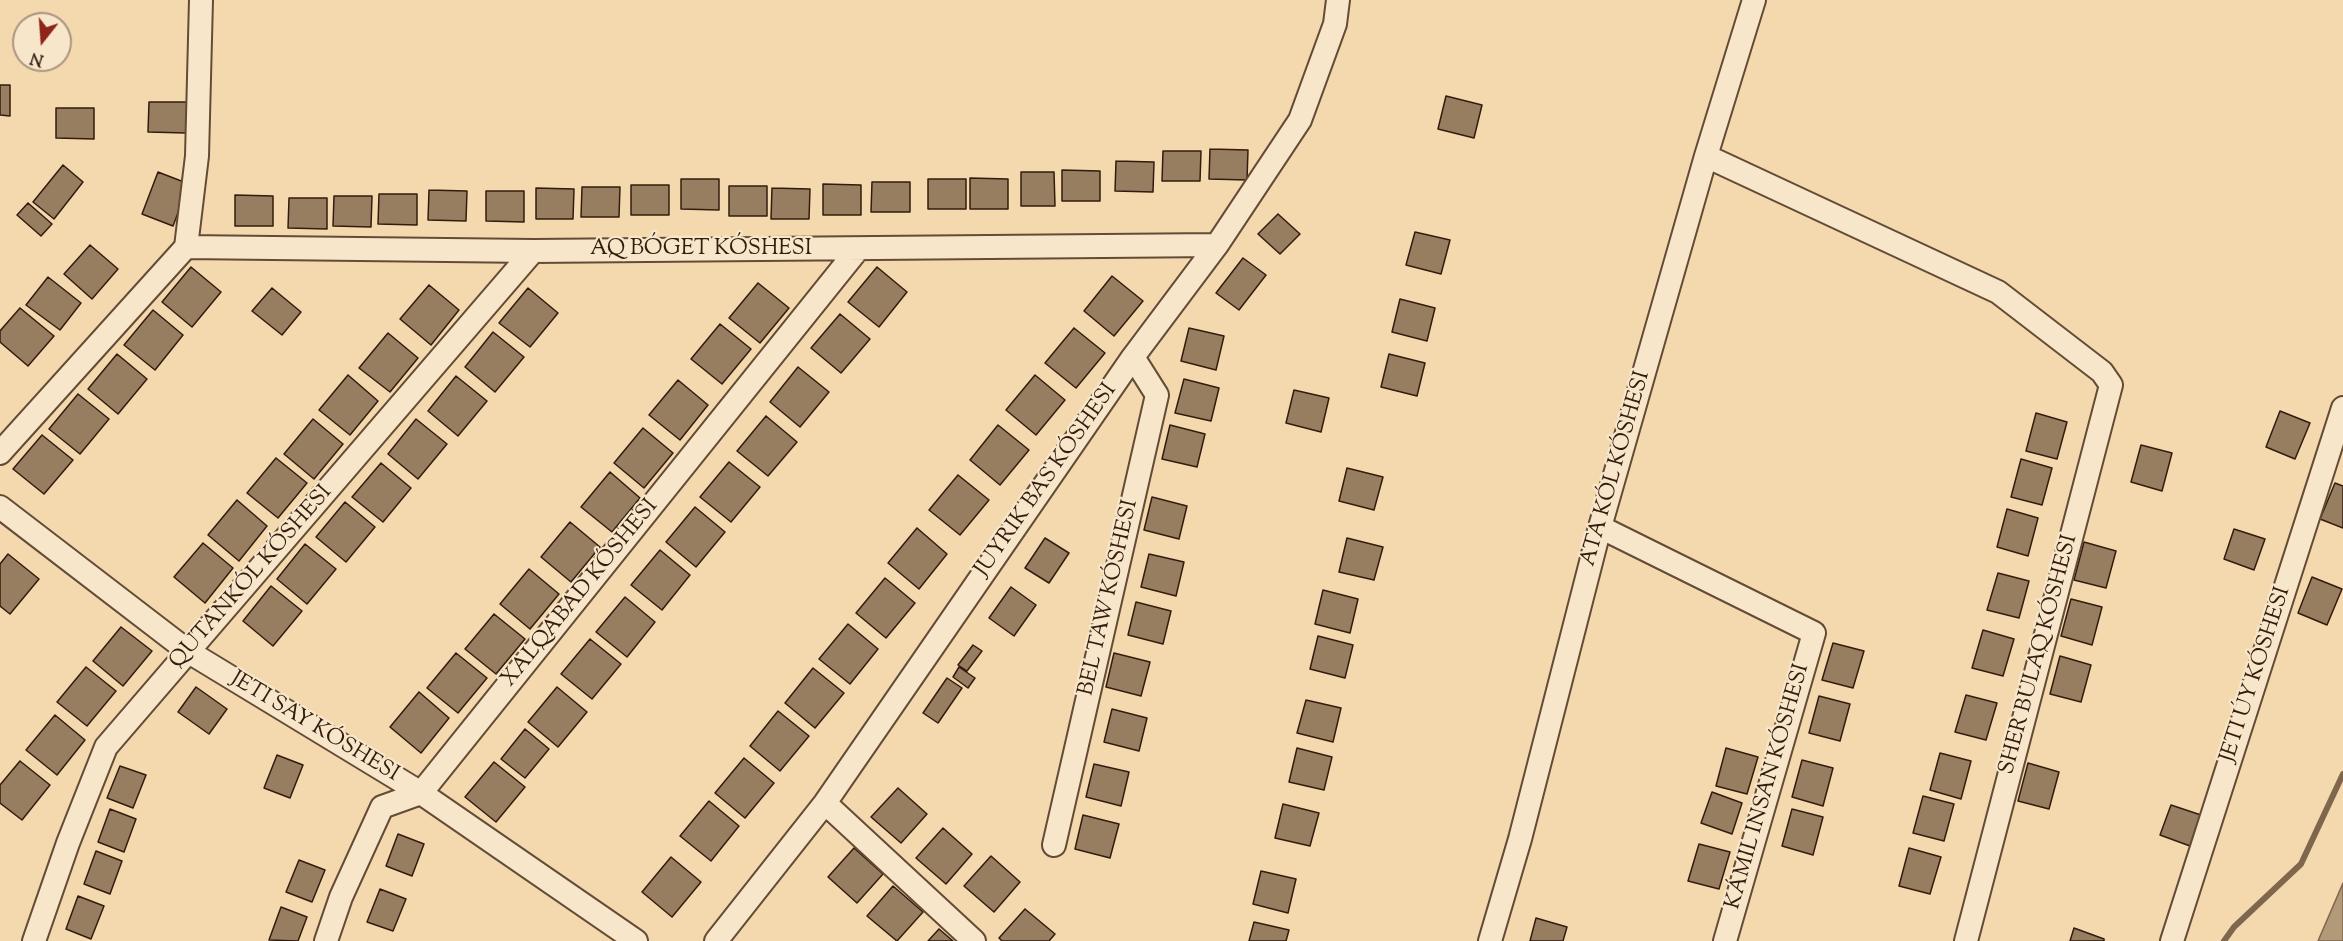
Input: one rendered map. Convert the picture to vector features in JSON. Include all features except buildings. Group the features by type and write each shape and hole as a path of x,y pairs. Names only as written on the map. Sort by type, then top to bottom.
{"street":[{"path":"0,453 186,247 197,156 201,0"},
{"name":"JUYRIK BAS KÓSHESI","path":"716,941 825,803 1133,357 1217,245 1299,120 1335,24 1338,0"},
{"name":"ATA KÓL KÓSHESI","path":"1490,941 1520,839 1600,527 1706,156 1754,0"},
{"name":"SHER BULAQ KÓSHESI","path":"1706,156 1998,292 2102,372 2111,385 1966,941"},
{"name":"AQ BÓGET KÓSHESI","path":"186,247 533,251 1217,245"},
{"name":"XALQABAD KÓSHESI","path":"421,793 858,249"},
{"name":"QUTANKÓL KÓSHESI","path":"34,941 68,843 106,747 533,251"},
{"name":"BEL TAW KÓSHESI","path":"1054,845 1157,395 1133,357"},
{"name":"JETI ÚY KÓSHESI","path":"2172,941 2343,408"},
{"name":"JETI SAY KÓSHESI","path":"0,507 189,652 421,793 636,941"},
{"name":"KÁMIL INSAN KÓSHESI","path":"1600,527 1814,633 1725,941"},
{"path":"326,941 341,897 382,807 421,793"},
{"path":"825,803 974,941"}],"shaded area":[{"path":"2343,883 2343,941 2318,941"}],"waterway":[{"path":"2224,941 2234,927 2301,864 2343,774"}]}
